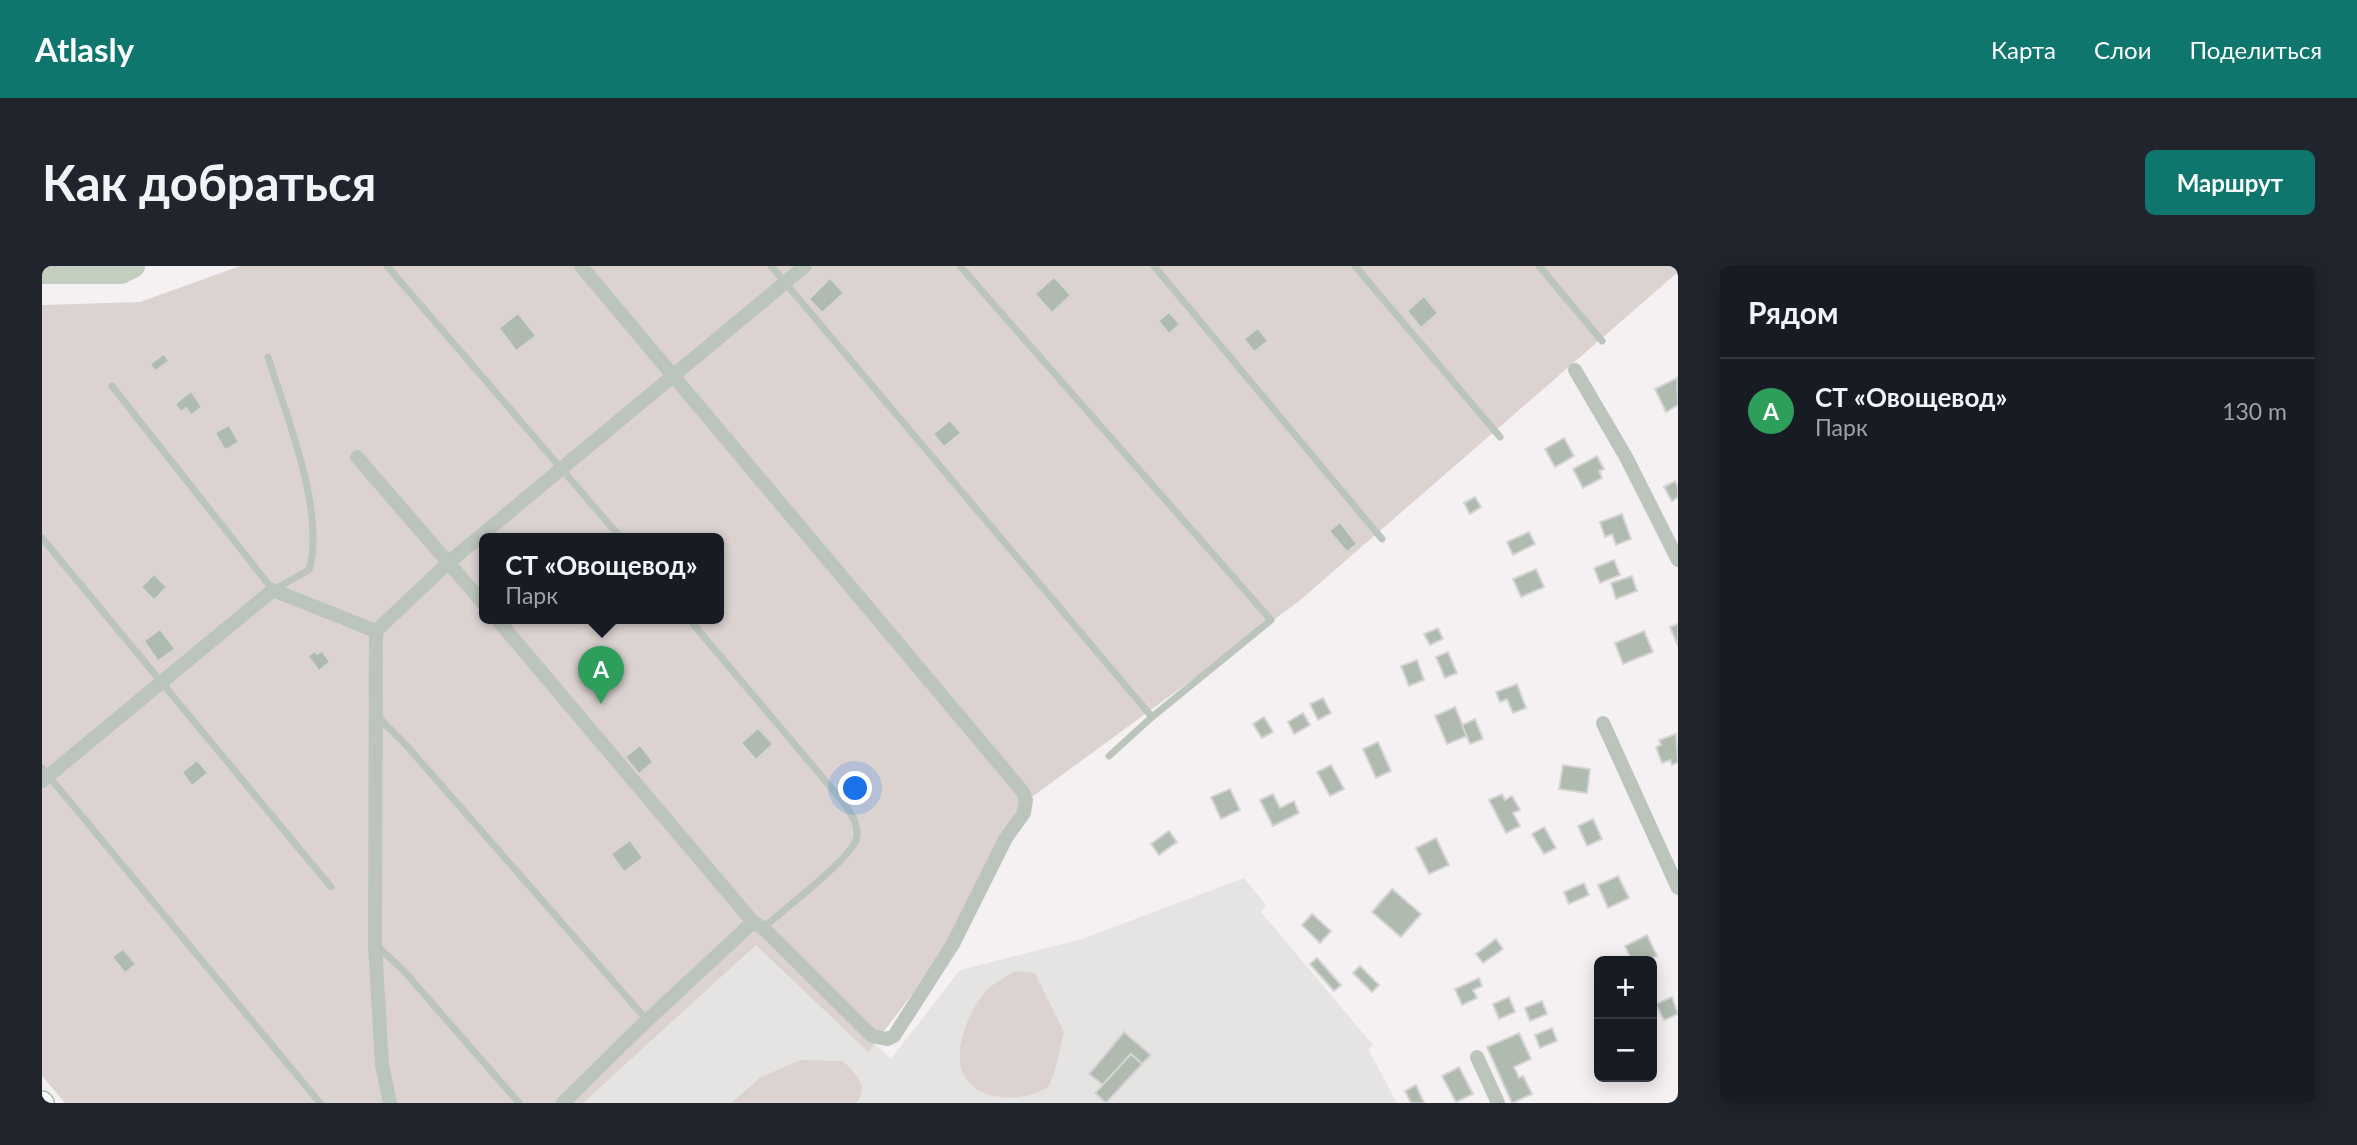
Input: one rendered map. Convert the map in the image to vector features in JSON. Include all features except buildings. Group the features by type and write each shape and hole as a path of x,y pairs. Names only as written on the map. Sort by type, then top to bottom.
{"street":[{"path":"501,624 758,925 872,1036 894,1036 953,944 1006,838 1024,813 1026,800 1023,792 581,266"},
{"path":"483,533 805,266"},
{"path":"1575,370 1626,457 1677,558"},
{"path":"357,457 479,598"},
{"path":"390,1103 382,1065 375,945 376,631 479,537"},
{"path":"44,775 162,684 273,590 376,631"},
{"path":"1603,723 1678,888"},
{"path":"564,1103 647,1020 758,925"},
{"path":"1477,1057 1498,1103"}],"lane":[{"path":"387,266 617,533"},
{"path":"771,266 1152,717"},
{"path":"960,266 1271,620 1109,755"},
{"path":"1154,266 1382,539"},
{"path":"1355,266 1500,437"},
{"path":"1539,266 1602,341"},
{"path":"112,386 273,590 309,570 313,555 314,530 308,489 268,357"},
{"path":"42,538 331,887"},
{"path":"693,624 845,804 855,820 856,839 842,859 758,925"},
{"path":"376,715 406,745 647,1020"},
{"path":"44,775 320,1103"},
{"path":"375,945 404,971 519,1103"}],"shaded area":[{"path":"240,266 1678,266 1678,272 1298,602 1021,805 940,958 868,1052 756,945 583,1103 65,1103 42,1076 42,305 140,302"},
{"path":"1244,878 1266,905 1261,912 1373,1045 1368,1049 1397,1103 574,1103 760,934 891,1059 960,970 1082,939"},
{"path":"1015,971 1035,973 1064,1032 1055,1070 1047,1088 1024,1096 998,1097 986,1094 966,1080 961,1068 960,1049 965,1028 979,1000 991,987"},
{"path":"801,1060 843,1061 862,1085 856,1103 731,1103 761,1077"}],"waterway":[{"path":"42,272 121,272 133,266"}],"place":[{"name":"СТ «Овощевод»","path":"601,704"}]}
